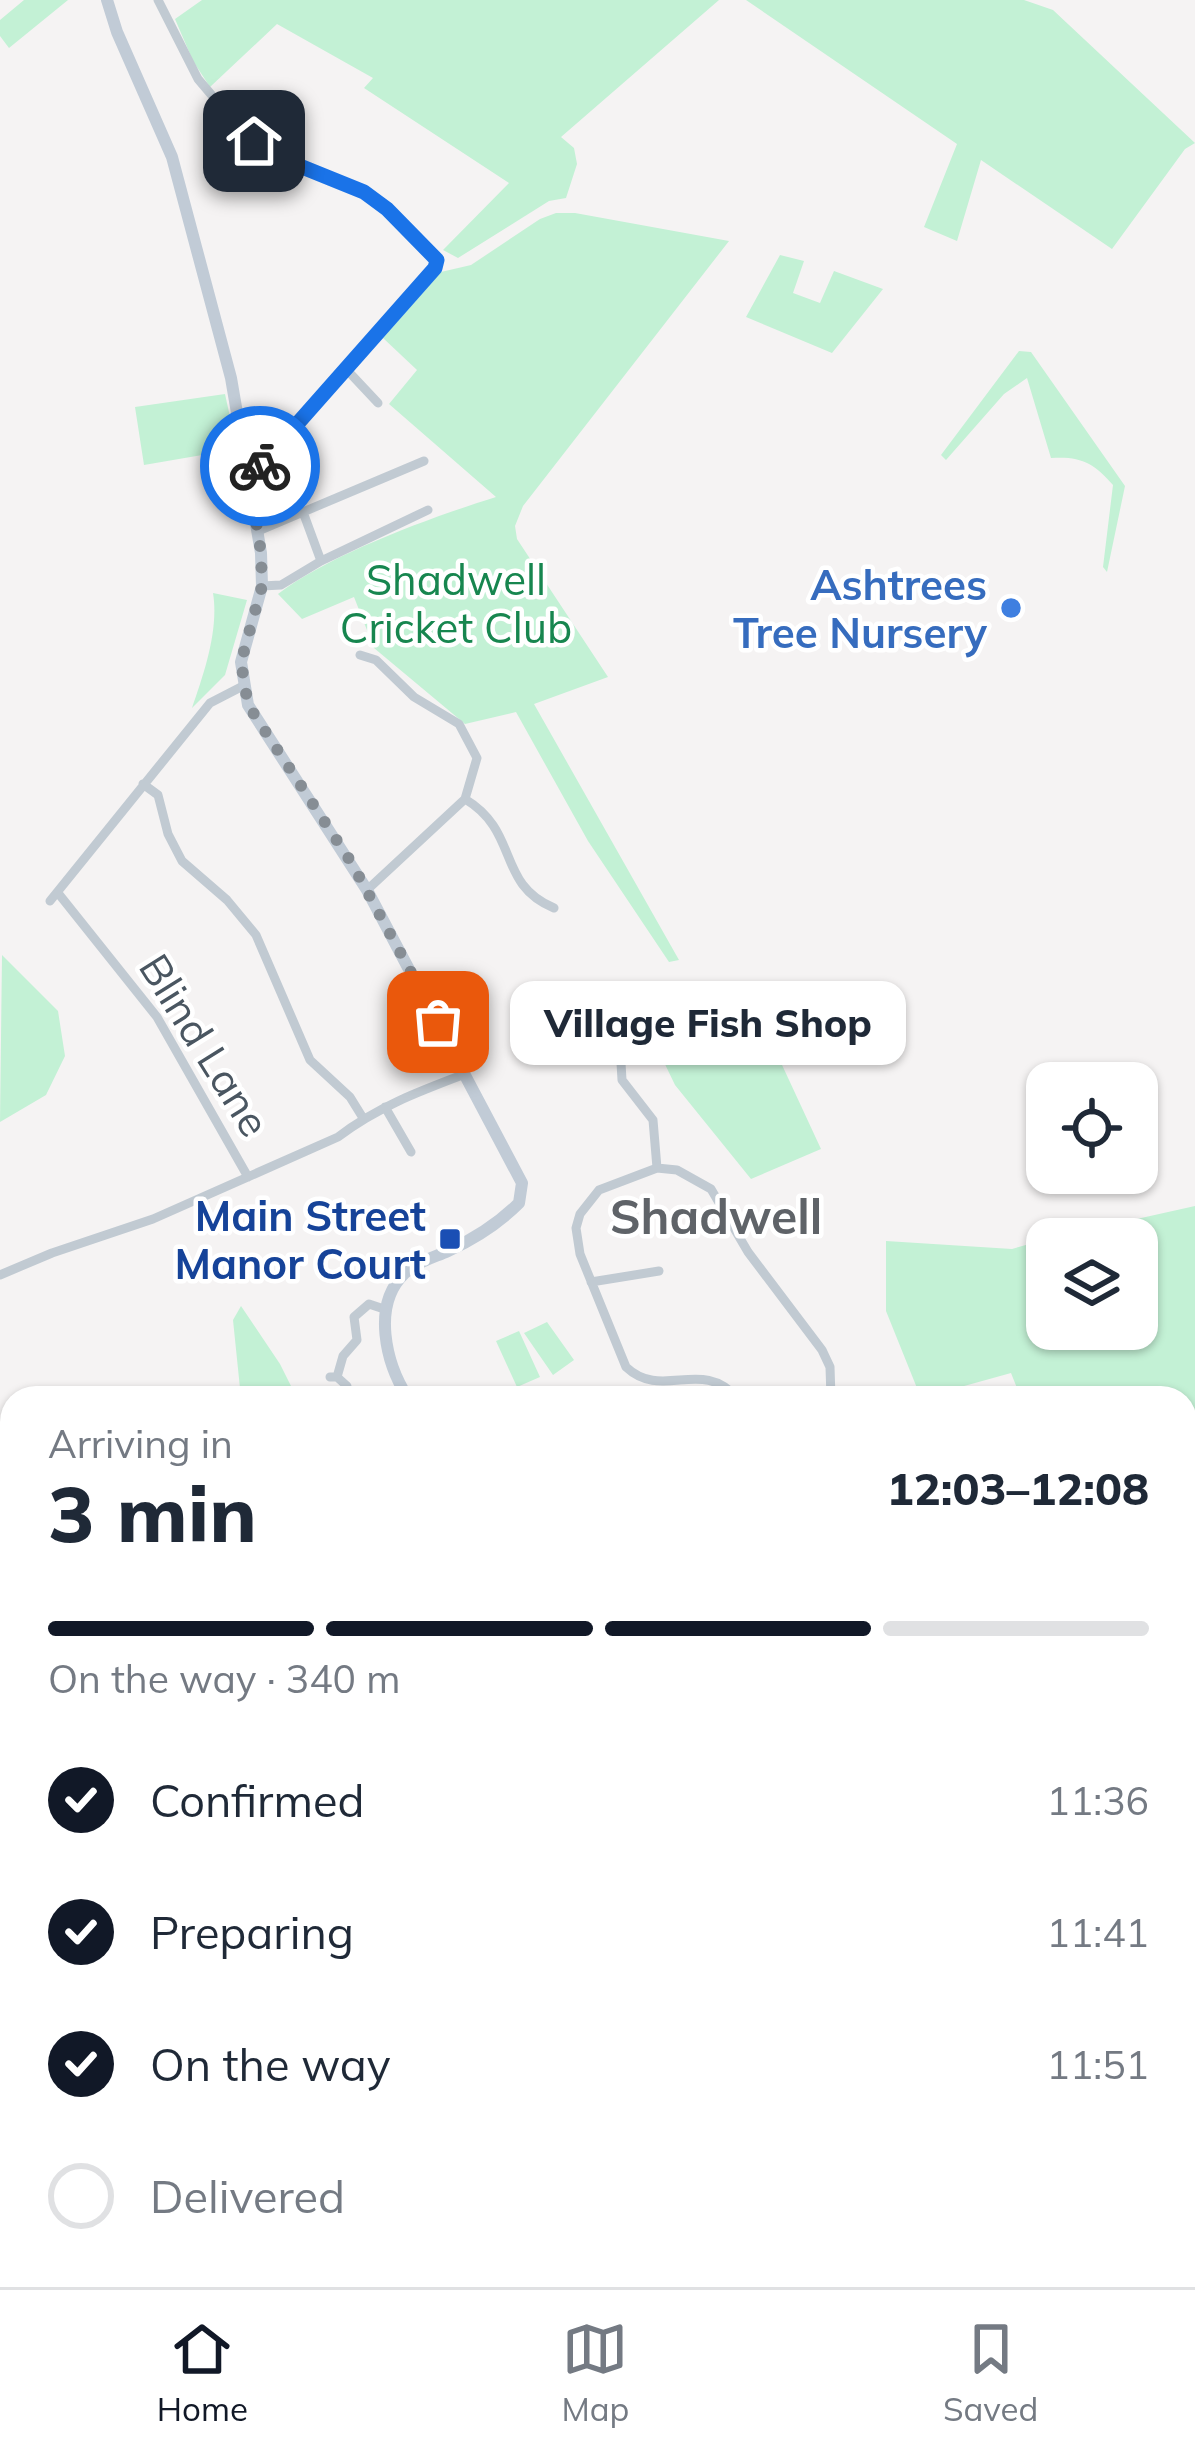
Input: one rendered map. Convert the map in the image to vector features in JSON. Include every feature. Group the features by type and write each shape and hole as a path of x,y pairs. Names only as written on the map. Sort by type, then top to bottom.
{"street":[{"path":"107,0 172,157 231,378 258,531 262,586 244,640 243,686 259,726 367,890 518,1171 522,1196 514,1208 479,1234 404,1273 387,1310 387,1352 403,1386"},
{"path":"158,0 198,79 237,125 275,156 364,192 436,257 435,268 249,474"},
{"path":"347,370 378,403"},
{"path":"258,531 424,461"},
{"path":"262,586 281,585 321,560 428,510"},
{"path":"304,512 321,560"},
{"path":"360,655 376,660 414,697 459,724 477,758 465,799 367,890"},
{"path":"243,686 210,704 143,784 164,806 168,834 182,860 256,935 310,1060 350,1097 363,1118"},
{"name":"Blind Lane","path":"143,784 54,897 158,1017 248,1178"},
{"path":"465,799 483,810 500,831 506,855 531,899 554,908"},
{"path":"618,1011 622,1080 652,1120 657,1168"},
{"path":"0,1275 52,1253 123,1232 248,1178 338,1136 385,1107 465,1074"},
{"path":"385,1107 411,1153"},
{"path":"725,1386 711,1378 658,1382 635,1375 620,1356 576,1242 580,1214 599,1190 657,1168 677,1169 711,1190 748,1252 822,1350 830,1367 831,1386"},
{"path":"591,1282 659,1271"},
{"path":"347,1386 333,1377 357,1340 354,1317 369,1304 387,1310"}],"green space":[{"path":"24,0 68,0 9,48 0,36 0,20"},
{"path":"202,0 719,0 561,137 574,148 577,164 566,198 549,201 458,258 443,250 509,183 364,88 373,78 277,24 210,87 175,19"},
{"path":"746,0 1024,0 1053,10 1195,143 1185,149 1112,249 981,160 957,241 924,227 957,144"},
{"name":"Shadwell Cricket Club","path":"556,213 729,241 523,506 515,526 517,539 608,677 534,704 679,960 669,962 588,841 516,712 465,724 374,648 354,597 302,619 278,594 353,551 496,497 389,404 417,370 383,338 441,272 471,265"},
{"path":"780,255 804,261 793,293 820,303 834,271 883,289 832,353 746,317"},
{"path":"1019,351 1031,352 1125,486 1107,572 1103,567 1113,485 1086,462 1051,458 1027,378 1004,394 946,460 941,455"},
{"path":"225,394 237,449 144,465 135,407"},
{"path":"213,593 247,600 225,675 192,708 212,636"},
{"path":"2,955 58,1011 65,1056 46,1095 0,1122"},
{"path":"751,998 821,1149 751,1179 675,1085 662,1058 661,1027 699,1007 718,1027"},
{"path":"1195,1206 1195,1386 1016,1386 1011,1373 964,1386 916,1386 886,1311 886,1241 1012,1249 1026,1245 1026,1350 1158,1350 1158,1218 1141,1218"},
{"path":"241,1306 291,1386 240,1386 233,1320"},
{"path":"547,1322 574,1360 553,1375 524,1333"},
{"path":"519,1331 540,1377 517,1386 496,1341"}],"way so far":[{"path":"260,466 249,474 262,586 241,662 248,705 351,862 438,1022"}],"place":[{"name":"Ashtrees Tree Nursery","path":"1011,608"},
{"name":"Village Fish Shop","path":"438,1022"},
{"name":"Main Street Manor Court","path":"450,1239"}],"district":[{"name":"Shadwell","path":"716,1216"}],"route":[{"path":"254,141 275,156 364,192 437,260 435,268 260,466"}]}
